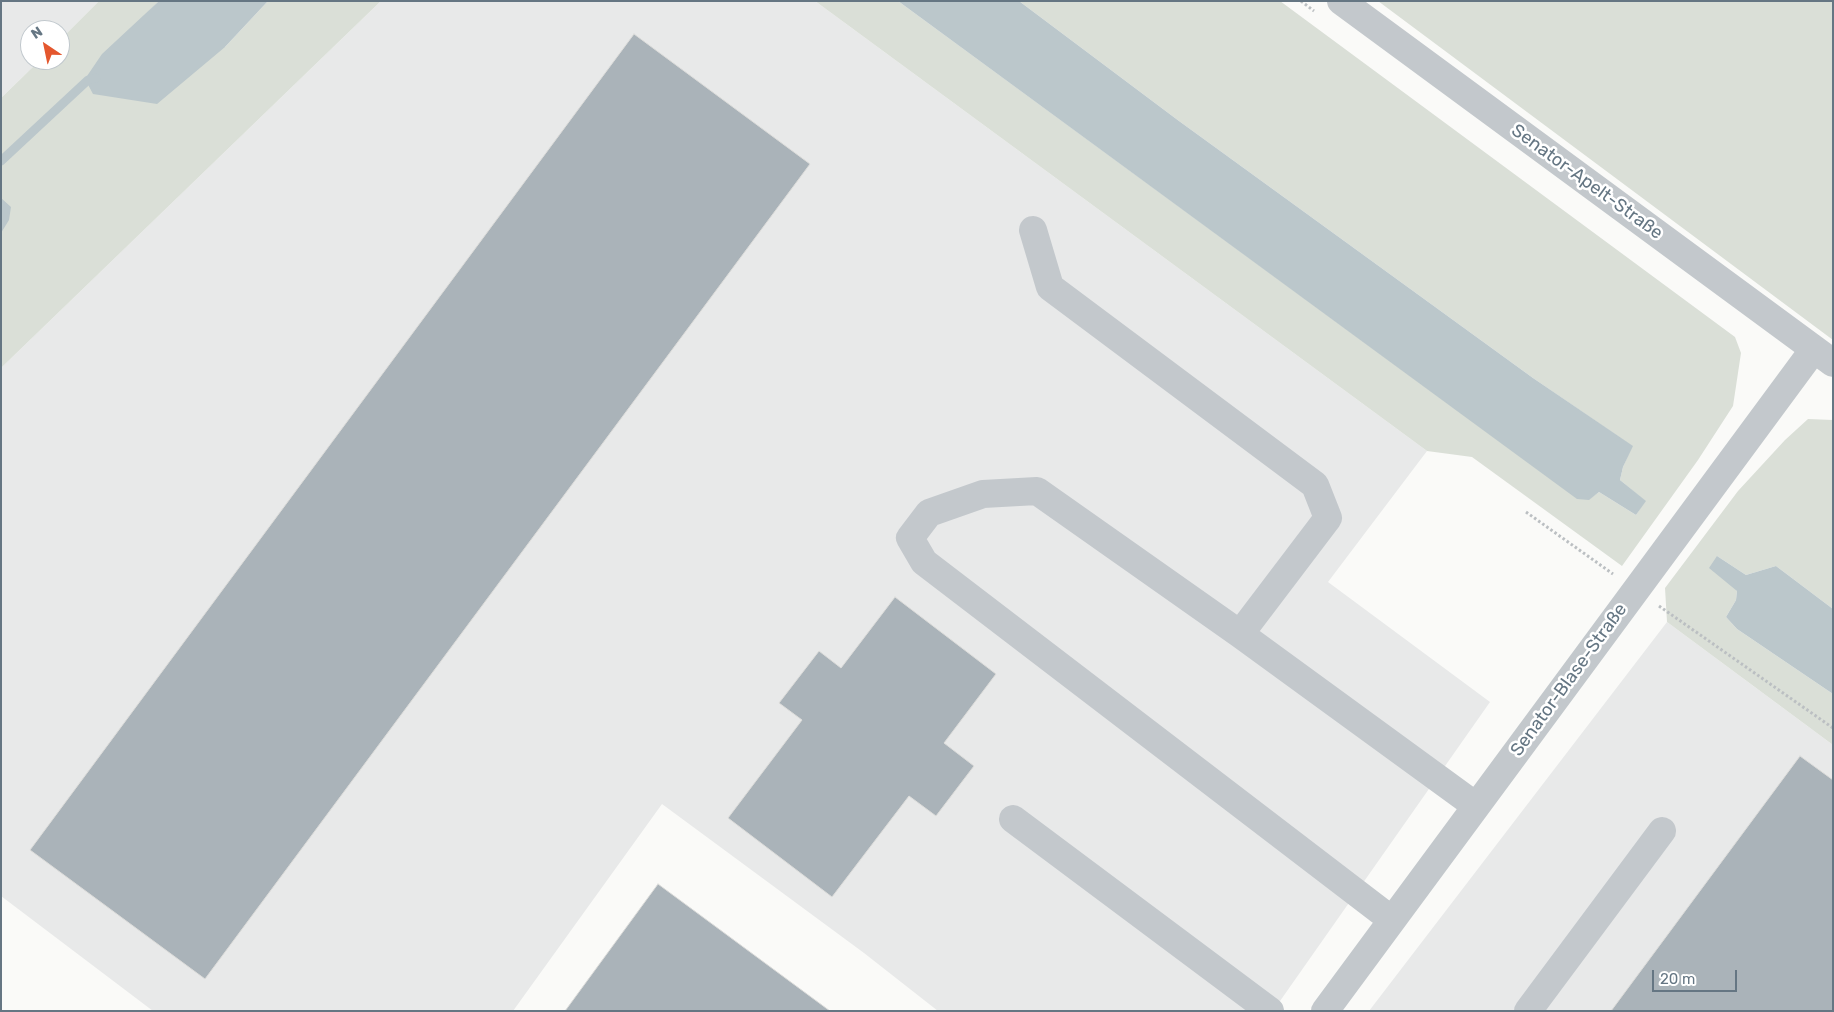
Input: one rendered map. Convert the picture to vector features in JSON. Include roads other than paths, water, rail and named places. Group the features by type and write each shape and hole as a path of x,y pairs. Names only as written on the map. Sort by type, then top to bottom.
{"street":[{"name":"Senator-Apelt-Straße","path":"1341,1 1823,356"},
{"path":"1033,230 1050,287 1315,485 1328,518 1240,634"},
{"name":"Senator-Blase-Straße","path":"1325,1011 1636,589 1823,356"},
{"path":"1392,920 924,562 910,538 930,513 983,494 1037,491 1240,634 1476,806"},
{"path":"1013,820 1270,1011"},
{"path":"1528,1011 1662,831"}],"waterway":[{"path":"1,161 88,80 96,78"}]}
